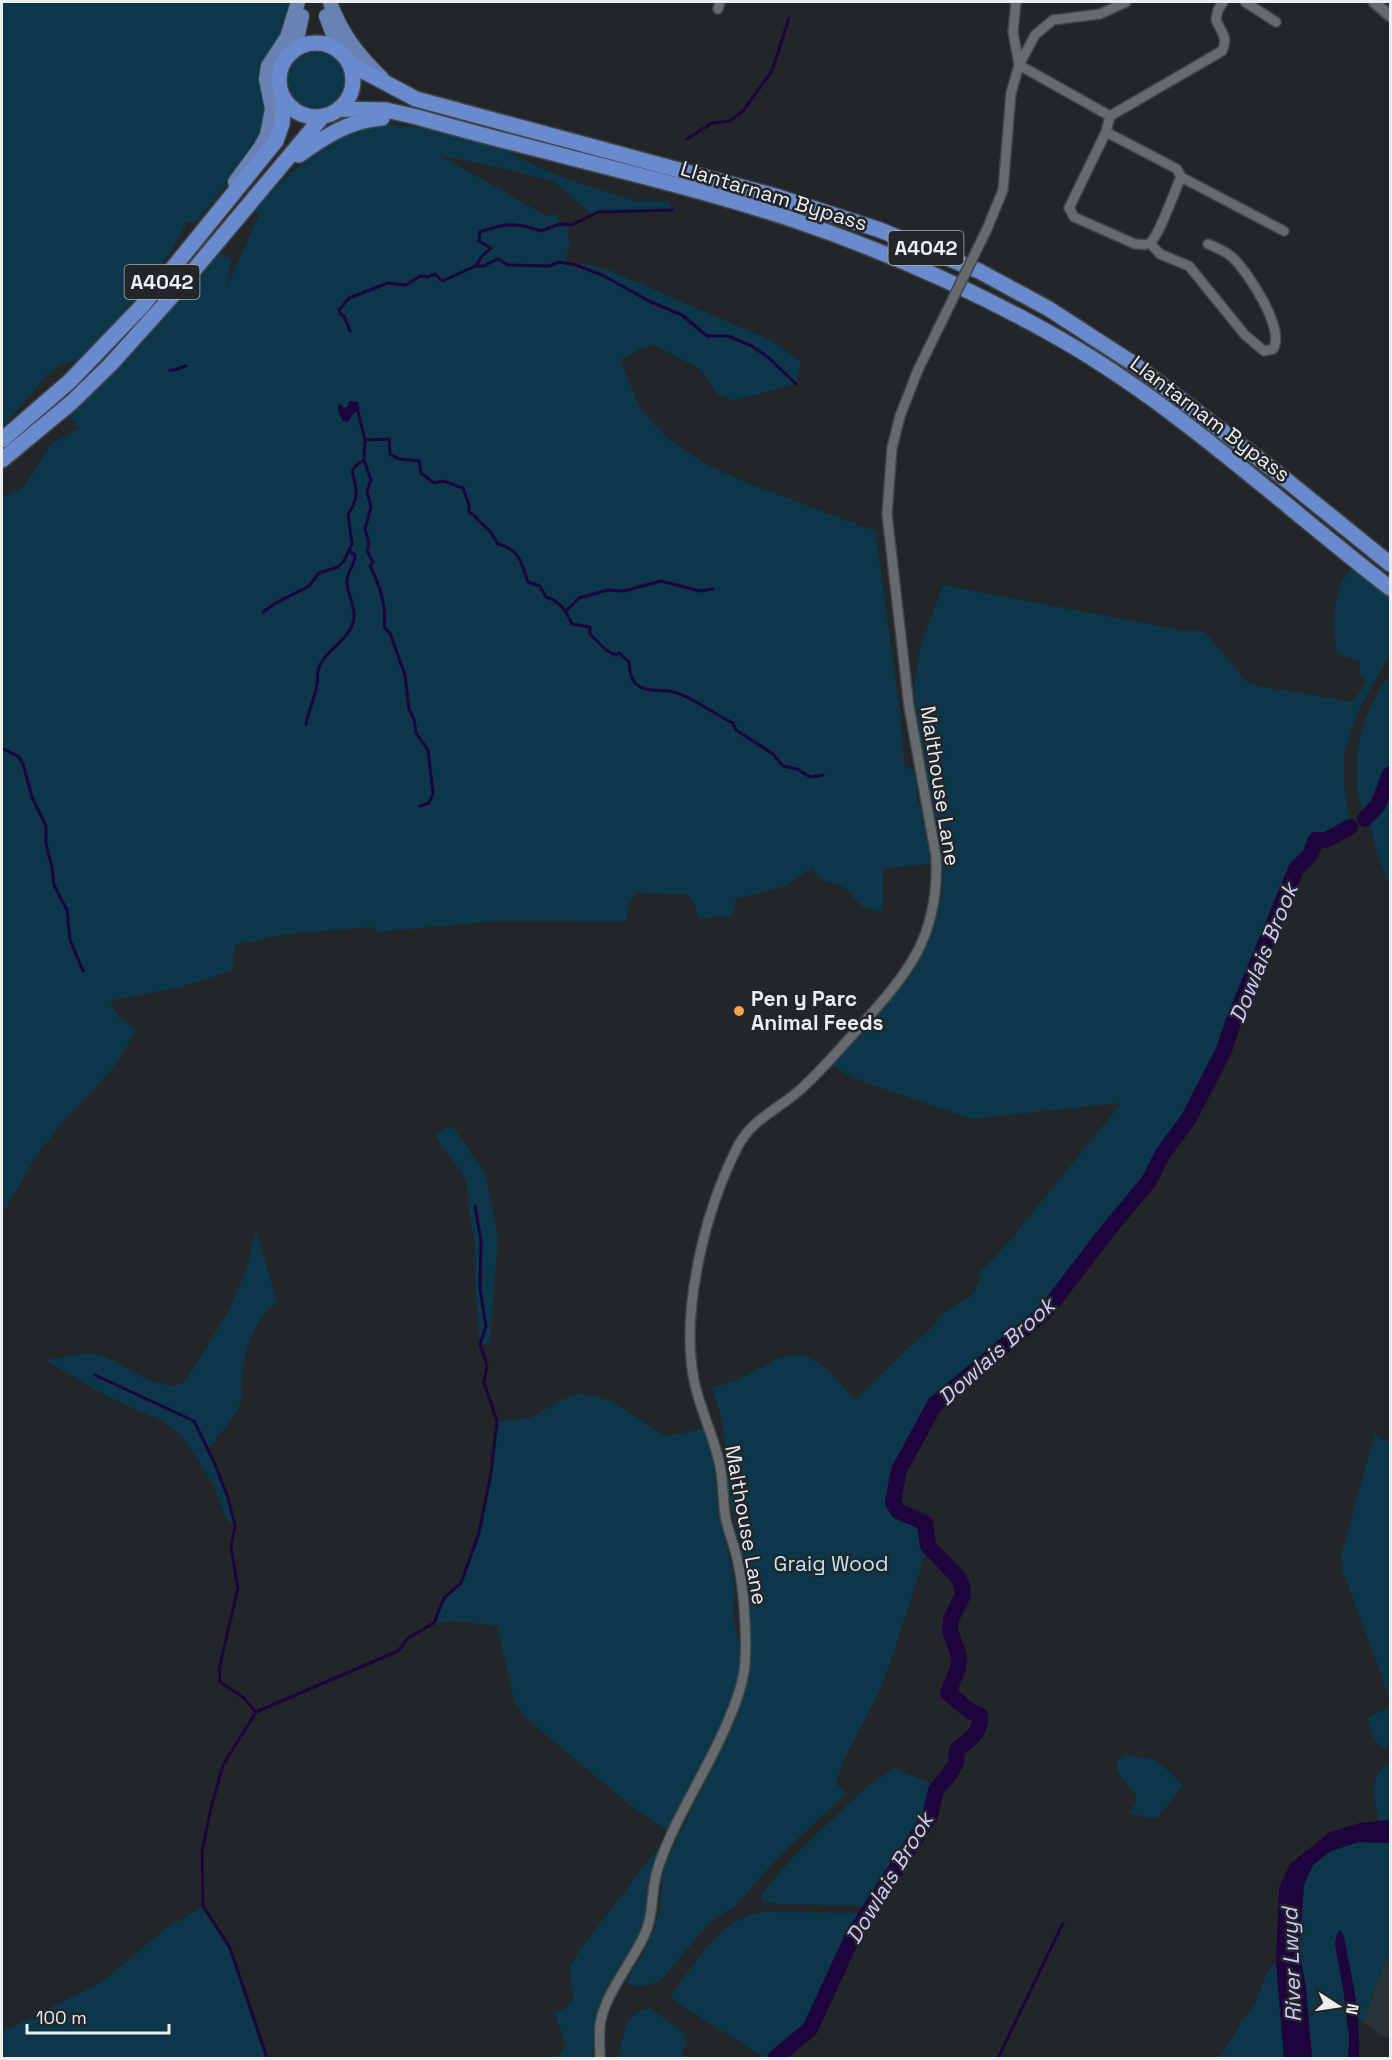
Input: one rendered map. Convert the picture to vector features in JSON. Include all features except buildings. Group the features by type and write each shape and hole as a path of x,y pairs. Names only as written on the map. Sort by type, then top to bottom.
{"highway":[{"path":"306,44 329,45 339,51 350,64 353,76 352,89 347,100 339,109 323,116 311,117 300,114 284,98 279,77 287,57 295,49 306,44"},
{"name":"Llantarnam Bypass","path":"350,64 416,99 786,199 880,230 979,271 1049,309 1134,364 1280,475 1390,564"},
{"name":"A4042","path":"2,440 70,381 160,285 276,141 282,124 284,98"},
{"name":"Llantarnam Bypass","path":"339,109 386,110 417,117 724,199 792,220 900,259 970,291 1048,332 1124,380 1240,466 1390,588"},
{"name":"A4042","path":"2,460 72,402 111,364 173,295 323,116"},
{"name":"A4042","path":"277,171 324,137 352,124 379,118 417,117"}],"main road":[{"path":"226,203 236,179 267,135 272,109 266,79 268,66 287,37 298,2"},
{"path":"295,49 305,2"},
{"path":"324,2 326,16 339,51"},
{"path":"330,2 345,36 365,62 388,84"}],"street":[{"name":"Malthouse Lane","path":"600,2058 600,2023 649,1925 659,1865 720,1741 738,1697 744,1671 745,1642 737,1556 725,1516 720,1465 695,1384 691,1357 693,1297 710,1217 742,1138 752,1125 799,1091 818,1072 907,971 928,930 933,910 937,872 936,856 909,707 887,514 892,448 900,416 918,370 987,229 1003,190 1011,93 1019,65 1013,32 1016,2"},
{"path":"1110,116 1019,65 1035,35 1053,20 1100,14 1126,2"},
{"path":"1181,177 1150,243 1146,245 1135,244 1074,217 1070,212 1069,204 1106,132 1110,116 1222,51 1226,40 1217,23 1216,15 1223,2"},
{"path":"1245,2 1276,22"},
{"path":"1374,2 1390,16"},
{"path":"1106,132 1177,170 1181,177 1284,231"},
{"path":"1150,243 1160,254 1189,266 1245,335 1264,351 1273,349 1276,345 1276,337 1270,316 1258,290 1232,257 1208,244"}],"shaded area":[{"path":"1390,1949 1390,2037 1388,2038 1363,2022"}],"green space":[{"path":"2,2 292,2 279,41 262,133 239,170 197,221 186,223 170,253 137,297 87,354 76,361 60,365 46,376 2,429"},
{"path":"316,52 327,54 336,60 342,69 344,80 342,91 336,100 327,106 316,108 305,106 296,100 290,91 288,80 290,69 296,60 305,54"},
{"path":"384,124 420,128 504,149 535,166 570,180 634,201 668,201 673,210 599,212 593,215 554,182 511,170 439,155 547,216 558,214 560,224 567,224 570,245 565,263 582,268 583,263 609,270 770,340 801,361 796,384 734,401 717,394 698,368 656,346 645,346 620,360 641,410 670,440 707,465 750,484 875,530 899,704 905,766 914,770 918,803 924,807 933,864 883,868 881,913 862,907 844,887 822,880 812,868 783,887 736,899 734,915 699,919 693,900 686,894 636,893 629,904 626,922 497,921 377,932 374,927 288,934 235,945 232,971 177,988 110,1001 119,1018 135,1028 128,1044 111,1070 49,1139 2,1214 2,498 24,487 50,445 80,428 68,415 89,396 213,257 221,254 231,259 227,287 259,215 252,210 301,165 327,145 356,129"},
{"name":"Graig Wood","path":"1352,569 1390,599 1390,653 1359,710 1344,753 1344,784 1350,827 1326,840 1317,840 1310,855 1296,869 1224,1050 1189,1118 1162,1155 1149,1181 1046,1311 935,1404 899,1470 893,1502 898,1511 925,1523 928,1546 891,1661 877,1696 842,1764 836,1783 846,1794 791,1845 737,1905 710,1922 661,1980 646,1986 635,1986 626,1982 651,1937 659,1912 664,1866 735,1717 747,1678 749,1654 743,1562 728,1491 722,1420 712,1388 739,1379 780,1358 799,1355 825,1368 855,1400 932,1327 942,1314 973,1294 981,1278 977,1275 1009,1242 1121,1103 970,1119 853,1078 832,1065 912,973 934,927 943,894 940,840 924,773 916,721 914,685 920,648 943,585 1186,631 1204,631 1249,684 1353,702 1367,680 1360,675 1360,661 1337,654 1334,628 1338,592 1343,580"},
{"path":"1390,675 1390,886 1357,795 1357,751 1365,719 1381,687"},
{"path":"452,1126 485,1172 498,1236 490,1344 480,1344 475,1285 475,1242 469,1213 467,1186 462,1172 441,1146 435,1134"},
{"path":"256,1229 277,1302 262,1317 248,1344 243,1364 241,1400 238,1409 208,1449 228,1498 235,1526 227,1520 213,1484 182,1436 166,1423 110,1398 45,1360 96,1354 166,1385 177,1385 186,1380 228,1312 247,1268"},
{"path":"578,1394 602,1398 613,1403 663,1436 705,1427 713,1458 718,1503 735,1587 733,1615 739,1644 740,1665 736,1684 719,1731 669,1832 631,1806 527,1719 515,1704 497,1626 452,1621 434,1623 444,1598 461,1583 479,1533 491,1473 497,1421 531,1418 559,1401"},
{"path":"1375,1432 1380,1439 1390,1442 1389,1696 1342,1569 1341,1556"},
{"path":"1390,1707 1390,1746 1381,1748 1366,1718"},
{"path":"1125,1755 1156,1760 1183,1785 1157,1819 1129,1814 1136,1803 1136,1795 1117,1771 1117,1762"},
{"path":"1386,1766 1390,1767 1390,1820 1379,1821 1374,1799 1374,1784 1380,1771"},
{"path":"894,1768 938,1787 930,1816 871,1906 777,1904 763,1901 761,1898 766,1888 797,1853 863,1790"},
{"path":"1359,1842 1390,1843 1390,1948 1363,2022 1358,2018 1355,1997 1344,1995 1349,2038 1348,2058 1312,2058 1306,1987 1299,1950 1304,1885 1313,1865 1331,1851"},
{"path":"663,1844 649,1882 645,1918 638,1939 616,1975 598,2014 592,2058 555,2058 563,2049 564,2043 554,2013 566,2008 574,1996 570,1966 579,1951"},
{"path":"203,1906 230,1948 267,2058 2,2058 2,2032 102,1982 165,1929"},
{"path":"764,1912 867,1913 853,1936 810,2029 775,2058 765,2058 670,1998 698,1958 722,1932 749,1915"},
{"path":"1276,1963 1284,2058 1220,2058 1255,2003 1267,1972"},
{"path":"649,2008 682,2031 688,2046 682,2048 683,2058 618,2058 627,2021 641,2010"}],"water":[{"path":"349,401 358,402 360,410 353,414 348,422 343,421 338,412 338,406 340,404 347,408"},
{"name":"River Lwyd","path":"1390,1820 1390,1843 1359,1842 1331,1851 1313,1865 1304,1885 1299,1950 1306,1987 1312,2058 1284,2058 1276,1963 1279,1888 1290,1864 1330,1832 1360,1823"},
{"path":"1340,1930 1344,1937 1355,1997 1359,2027 1359,2058 1348,2058 1349,2038 1335,1945 1336,1936"}],"waterway":[{"path":"687,139 712,123 730,121 743,111 772,71 789,18"},
{"path":"350,331 339,310 349,298 388,283 406,285 420,276 428,277 435,274 442,281 476,266 491,248 479,241 480,232 510,225 541,231 560,224 572,225 598,212 673,210"},
{"path":"476,266 483,266 498,259 508,265 549,266 559,262 576,265 602,275 651,302 682,315 707,336 728,336 752,346 769,358 796,384"},
{"path":"170,370 186,366"},
{"path":"358,412 365,440 364,460 371,480 367,491 371,507 365,529 369,543 367,551 373,562 370,566 382,596 384,627 390,633 405,675 409,709 414,719 416,733 428,750 433,794 429,803 420,806"},
{"path":"365,440 389,439 390,454 399,459 419,461 421,473 434,483 443,481 463,488 469,512 488,530 498,544 515,553 528,582 540,586 546,597 559,604 572,624 590,627 590,634 606,650 615,655 619,653 629,662 633,679 640,687 674,692 689,698 733,723 736,730 773,754 783,766 797,769 810,777 823,775"},
{"path":"263,612 309,586 319,573 338,567 344,561 352,544 348,514 356,497 353,470 364,460"},
{"path":"306,724 321,663 348,632 354,617 347,581 355,555 349,551"},
{"path":"566,611 579,598 608,590 624,591 661,581 700,591 713,589"},
{"path":"2,748 19,757 23,764 32,797 46,826 46,844 54,885 67,910 70,940 83,971"},
{"name":"Dowlais Brook","path":"1365,819 1378,805 1390,774"},
{"name":"Dowlais Brook","path":"775,2058 810,2029 853,1936 930,1816 936,1790 956,1763 957,1750 974,1736 979,1727 980,1715 971,1712 948,1693 958,1668 959,1656 950,1631 951,1619 963,1595 962,1585 957,1576 928,1546 925,1523 898,1511 893,1502 899,1470 935,1404 1046,1311 1149,1181 1162,1155 1189,1118 1224,1050 1296,869 1310,855 1316,840 1326,840 1350,827"},
{"path":"256,1712 398,1651 408,1638 434,1623 444,1598 461,1583 479,1533 491,1473 497,1421 484,1383 487,1366 480,1344 486,1326 480,1289 481,1241 475,1206"},
{"path":"95,1375 194,1421 228,1498 235,1526 231,1547 238,1588 219,1669 220,1682 244,1698 256,1712 223,1765 211,1808 202,1851 203,1906 230,1948 267,2058"},
{"path":"998,2058 1063,1923"}],"place":[{"name":"Pen y Parc Animal Feeds","path":"739,1011"}]}
